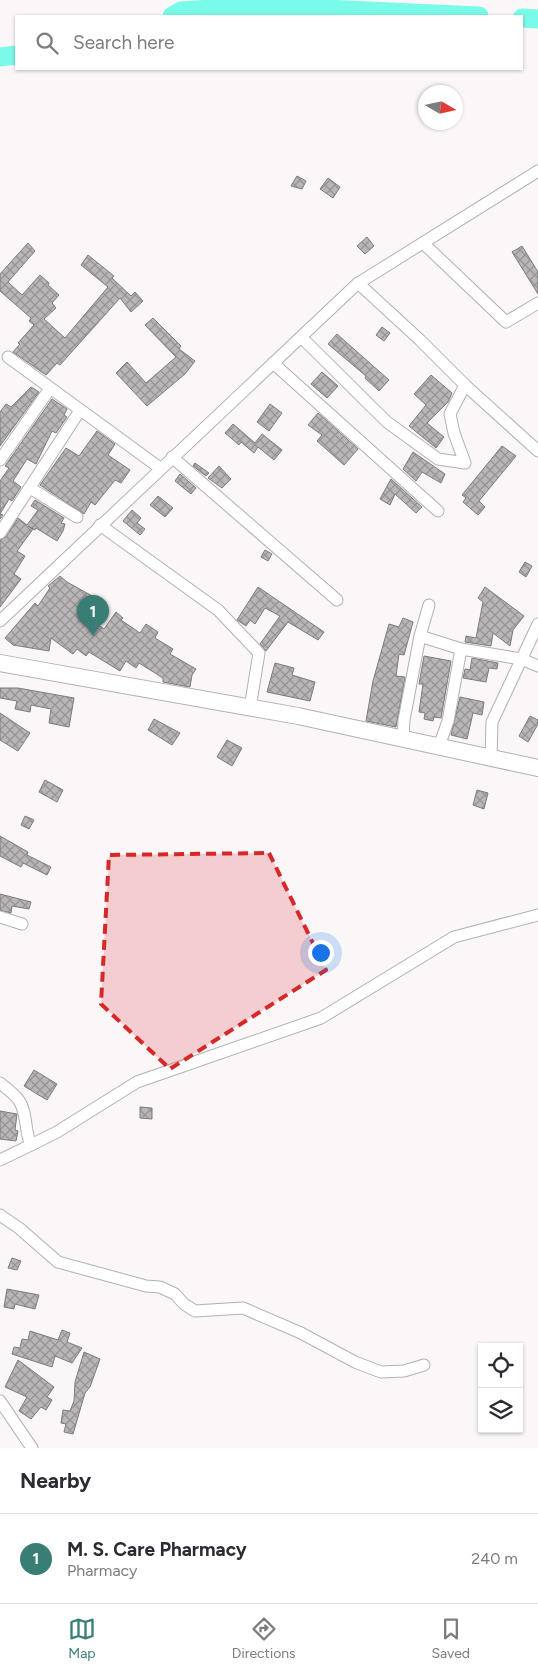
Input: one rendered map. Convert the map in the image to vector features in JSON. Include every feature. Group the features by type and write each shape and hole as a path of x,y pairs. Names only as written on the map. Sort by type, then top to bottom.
{"main road":[{"path":"0,663 250,708 538,768"}],"street":[{"path":"0,621 358,283 538,171"},
{"path":"423,243 506,322 538,303"},
{"path":"358,283 420,340 465,385 538,450"},
{"path":"301,337 387,422 438,459 465,463 454,433 450,414 465,385"},
{"path":"8,358 49,390 160,468"},
{"path":"273,362 438,511"},
{"path":"0,460 49,390"},
{"path":"0,533 80,412"},
{"path":"172,457 336,600"},
{"path":"30,488 77,517"},
{"path":"100,525 218,610 259,652 250,708"},
{"path":"403,739 404,720 420,636 429,605"},
{"path":"491,758 492,722 538,624"},
{"path":"420,636 461,649 521,659 538,666"},
{"path":"439,746 448,721 461,649"},
{"path":"0,1160 57,1132 137,1082 321,1018 454,937 538,914"},
{"path":"0,917 22,924"},
{"path":"0,1083 18,1100 24,1112 26,1135 31,1145"},
{"path":"0,1215 19,1228 58,1262 146,1286 160,1287 175,1294 184,1304 195,1311 243,1308 301,1333 355,1362 381,1372 404,1371 424,1365"},
{"path":"0,1401 32,1448"}],"highlighted area":[{"path":"269,853 326,970 170,1069 101,1004 109,855"}],"building":[{"path":"297,176 306,181 302,189 291,186"},
{"path":"328,178 340,187 333,198 320,189"},
{"path":"367,237 374,246 365,254 357,246"},
{"path":"28,243 35,251 8,282 22,295 40,275 49,283 48,285 59,295 52,303 56,308 44,319 65,338 108,287 81,265 88,255 114,276 112,278 131,296 135,292 143,301 131,312 120,298 60,365 57,363 46,375 13,352 20,344 18,343 34,325 29,321 31,318 0,291 0,274"},
{"path":"522,246 538,272 538,294 512,252"},
{"path":"153,318 181,346 179,349 195,361 185,374 147,406 116,373 127,362 146,383 176,357 145,325"},
{"path":"382,327 390,333 384,341 376,335"},
{"path":"337,334 389,380 379,391 365,378 366,376 328,344"},
{"path":"322,372 338,386 327,398 311,384"},
{"path":"431,375 452,393 448,402 427,423 444,437 436,448 409,426 426,405 414,394"},
{"path":"31,387 39,392 0,446 0,412 6,404 11,407"},
{"path":"52,399 67,409 64,415 67,417 56,433 52,431 36,464 27,459 13,481 21,487 12,501 9,499 0,514 0,481 9,468 5,466"},
{"path":"270,404 282,413 269,431 257,422"},
{"path":"318,413 358,449 344,465 317,441 322,435 308,425"},
{"path":"233,424 255,443 262,434 282,450 274,460 258,447 254,453 241,442 239,445 225,433"},
{"path":"97,431 115,444 108,455 130,470 121,483 115,480 95,505 91,502 84,514 40,485 66,448 79,456"},
{"path":"502,446 516,456 479,501 485,507 478,515 463,502 466,498 462,495"},
{"path":"413,452 445,474 441,483 422,472 416,481 403,469"},
{"path":"195,463 209,473 206,476 193,466"},
{"path":"219,466 231,479 222,488 208,478"},
{"path":"180,474 196,488 191,494 175,481"},
{"path":"391,479 422,507 416,513 395,494 390,505 380,499"},
{"path":"158,496 173,508 165,517 150,505"},
{"path":"35,500 64,518 61,523 65,524 63,531 57,541 36,528 35,530 28,526 33,529 17,551 25,556 14,574 21,579 0,607 0,540 6,537 18,518 27,525 38,510 31,506"},
{"path":"132,510 141,518 137,523 145,529 140,535 123,521"},
{"path":"265,550 272,554 268,561 261,557"},
{"path":"525,562 532,566 526,577 519,572"},
{"path":"60,576 94,597 83,614 104,629 116,612 123,618 121,620 140,633 146,624 158,632 155,638 173,649 170,654 196,669 192,675 190,687 163,682 163,678 139,663 136,668 126,661 120,671 89,652 86,656 77,649 73,654 51,638 49,651 13,645 5,638 35,603 38,606 50,588 48,586"},
{"path":"258,587 324,632 318,640 288,622 266,651 260,644 280,616 265,608 255,624 250,620 246,626 237,620"},
{"path":"485,587 524,616 513,630 510,646 493,633 491,646 465,642 466,636 476,638 483,602 478,598"},
{"path":"403,618 413,622 404,655 399,654 396,676 405,677 396,727 366,721 373,681 389,624 399,627"},
{"path":"424,656 451,661 441,718 434,717 433,721 424,719 425,713 419,712 423,684 419,684"},
{"path":"472,658 498,663 497,669 489,668 486,682 463,678 465,669 470,670"},
{"path":"275,663 294,668 292,675 315,682 310,701 267,692"},
{"path":"0,688 18,688 74,698 69,727 49,723 51,709 31,705 30,712 15,709 17,701 0,698"},
{"path":"460,697 484,702 482,715 473,713 467,739 451,735"},
{"path":"0,713 30,733 18,751 0,740"},
{"path":"530,716 538,720 538,724 528,742 519,736"},
{"path":"154,719 180,733 172,745 148,730"},
{"path":"227,740 242,748 232,766 217,757"},
{"path":"45,780 63,790 57,802 39,792"},
{"path":"477,790 488,793 484,809 473,805"},
{"path":"25,816 34,820 29,829 21,825"},
{"path":"0,836 28,852 27,855 51,867 47,875 23,863 21,867 0,856"},
{"path":"0,894 31,902 29,909 12,906 11,913 0,910"},
{"path":"34,1070 57,1084 47,1100 24,1086"},
{"path":"140,1107 152,1108 152,1119 140,1118"},
{"path":"0,1111 17,1114 15,1130 18,1131 16,1141 0,1139"},
{"path":"12,1258 21,1261 17,1270 8,1268"},
{"path":"7,1289 39,1295 35,1309 15,1304 14,1309 4,1307"},
{"path":"62,1330 70,1333 67,1342 82,1348 72,1363 55,1356 52,1367 12,1354 14,1347 20,1348 22,1339 28,1340 30,1331 58,1340"},
{"path":"84,1352 100,1359 90,1387 85,1393 73,1434 64,1432 66,1424 61,1423 63,1410 70,1411 74,1401 75,1382"},
{"path":"18,1360 54,1387 47,1397 52,1400 46,1410 41,1407 31,1419 19,1411 27,1397 5,1387"}],"waterway":[{"path":"174,15 181,11 258,6 457,15"},
{"path":"523,18 538,19"},
{"path":"0,57 15,55"}],"place":[{"name":"M. S. Care Pharmacy","path":"93,636"}]}
